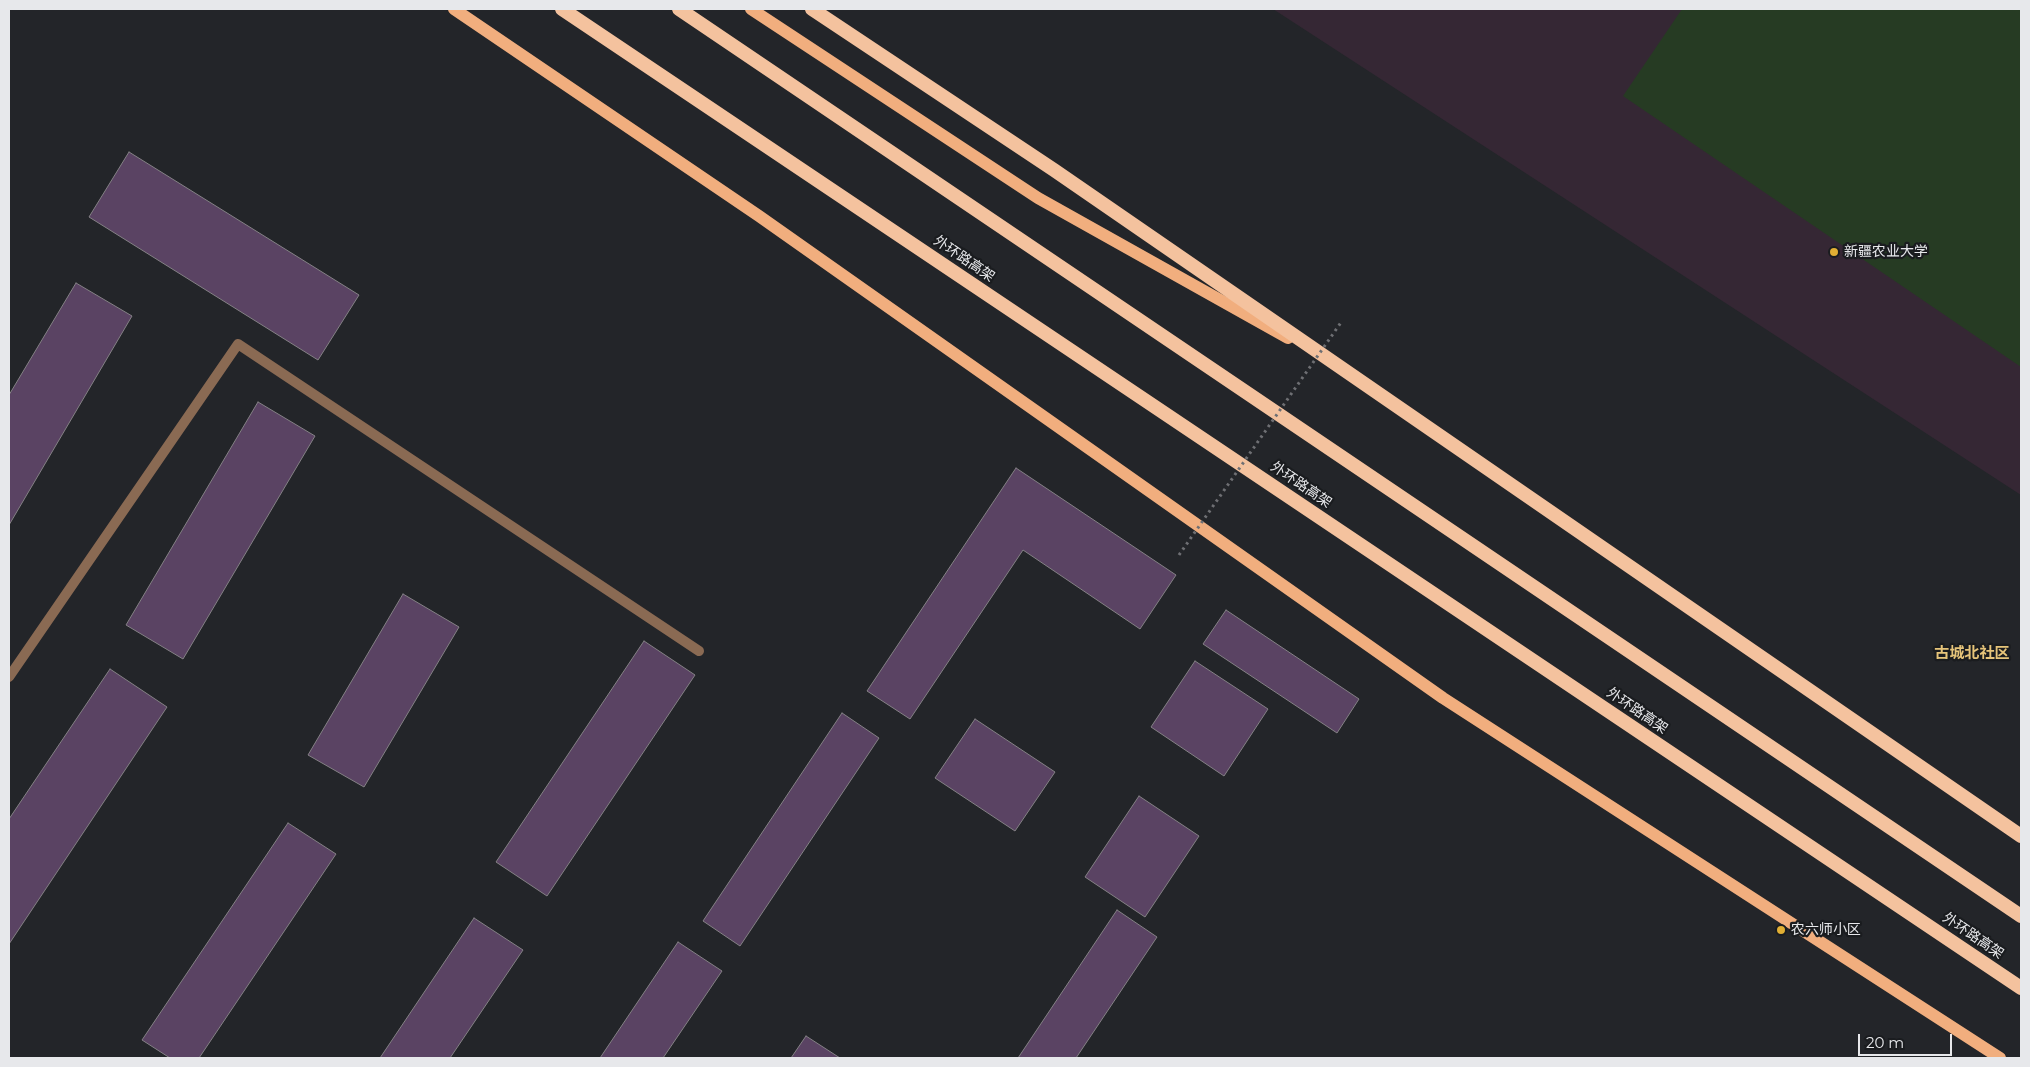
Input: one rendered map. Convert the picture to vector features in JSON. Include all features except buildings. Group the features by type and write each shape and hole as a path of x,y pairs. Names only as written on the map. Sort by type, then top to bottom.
{"highway":[{"name":"外环路高架","path":"562,9 2021,988"},
{"path":"679,9 2021,916"},
{"path":"812,9 1054,170 2021,836"}],"main road":[{"path":"454,9 759,216 1443,698 2000,1058"},
{"path":"751,9 1038,198 1341,367 2021,842"}],"street":[{"path":"9,677 238,344 699,651"}],"path":[{"path":"1178,555 1342,321"}],"shaded area":[{"name":"新疆农业大学","path":"1273,9 2021,9 2021,495"}],"green space":[{"path":"1682,9 2021,9 2021,367 1623,96"}],"place":[{"name":"新疆农业大学","path":"1834,252"},
{"name":"农六师小区","path":"1781,930"}],"district":[{"name":"古城北社区","path":"1972,654"}]}
